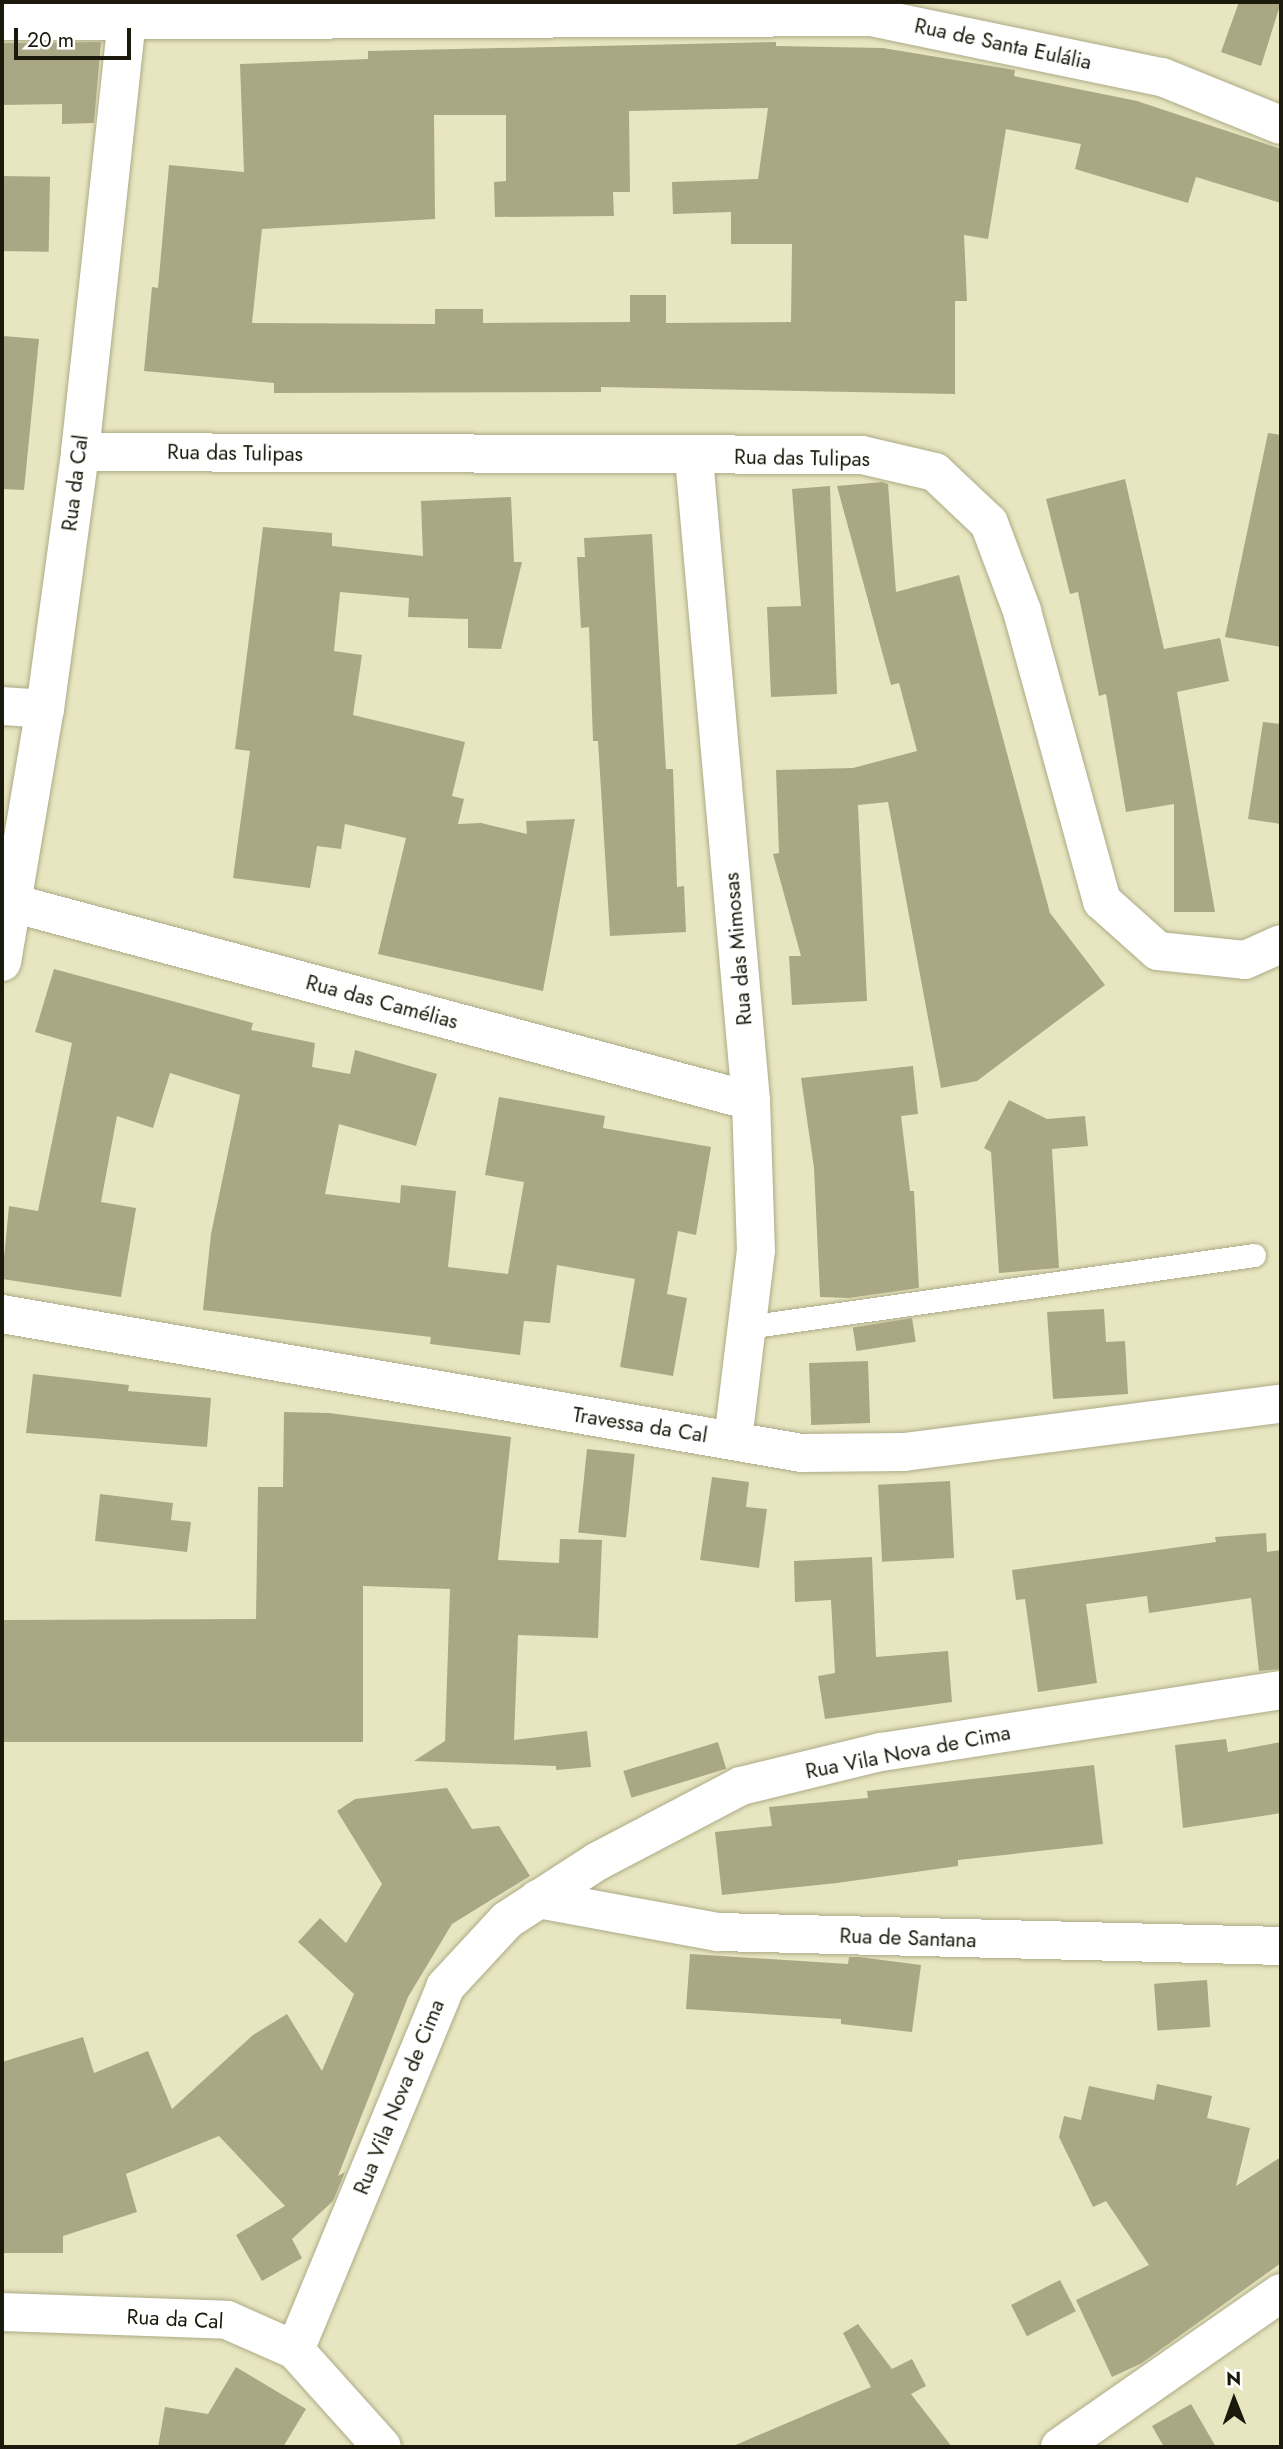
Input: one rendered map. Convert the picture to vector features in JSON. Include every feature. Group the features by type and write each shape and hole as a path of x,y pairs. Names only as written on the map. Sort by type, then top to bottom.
{"street":[{"name":"Rua de Santa Eulália","path":"2,21 130,11 871,17 901,12 1162,77 1281,125"},
{"name":"Rua da Cal","path":"2,962 45,709 80,452 130,11"},
{"name":"Rua das Tulipas","path":"80,452 694,458 862,455 934,472 989,523 1022,611 1101,901 1158,951 1245,960 1281,944"},
{"name":"Rua das Mimosas","path":"694,458 751,1101 756,1250 733,1440"},
{"path":"2,706 45,709"},
{"name":"Rua das Camélias","path":"12,903 751,1101"},
{"name":"Travessa da Cal","path":"2,1314 802,1453 904,1451 1281,1404"},
{"name":"Rua Vila Nova de Cima","path":"295,2350 445,1987 507,1920 538,1899 598,1861 741,1786 881,1752 1281,1690"},
{"name":"Rua de Santana","path":"538,1899 718,1932 1281,1946"},
{"path":"1060,2447 1281,2293"},
{"name":"Rua da Cal","path":"2,2312 227,2320 295,2350 383,2447"}],"lane":[{"path":"747,1327 1254,1255"}],"building":[{"path":"1239,2 1281,2 1261,66 1221,52"},
{"path":"101,42 94,123 62,124 62,104 2,105 2,43"},
{"path":"776,42 776,46 883,48 1015,70 1014,76 1137,101 1281,149 1281,203 1196,177 1188,203 1075,169 1081,144 1006,129 988,239 964,235 967,301 955,301 955,394 601,387 601,392 274,393 274,383 144,371 152,287 158,288 169,165 244,172 240,64 368,59 368,51","holes":["768,108 758,179 672,182 673,214 731,212 731,244 792,244 791,322 666,323 666,295 630,295 630,322 483,323 483,309 435,309 435,324 252,323 262,229 435,219 434,115 506,115 506,181 494,182 495,217 614,216 613,192 630,192 629,111"]},
{"path":"2,176 50,177 49,252 2,251"},
{"path":"3,336 39,339 24,490 2,489"},
{"path":"1268,433 1281,435 1281,647 1225,637"},
{"path":"1125,479 1164,649 1220,638 1229,681 1177,692 1215,912 1174,912 1174,804 1126,812 1106,694 1099,696 1078,592 1070,594 1046,499"},
{"path":"882,482 888,484 896,592 959,575 1050,913 1105,985 977,1081 941,1088 888,802 858,805 867,1001 792,1005 789,956 801,956 773,854 779,853 776,770 853,768 917,751 899,683 891,685 837,486"},
{"path":"830,486 837,694 771,697 767,607 801,606 792,489"},
{"path":"511,497 514,562 522,562 501,649 468,648 468,619 408,617 409,598 340,592 334,651 362,655 353,715 465,742 452,796 464,799 458,824 481,823 527,834 526,821 575,819 543,991 378,954 406,838 345,824 341,849 317,846 310,888 233,878 250,751 235,749 263,527 332,533 332,546 423,556 421,501"},
{"path":"652,534 666,769 673,769 677,887 684,886 686,932 610,936 598,741 593,741 589,627 581,628 577,557 585,557 584,538"},
{"path":"1263,722 1281,724 1281,824 1248,819"},
{"path":"54,969 253,1023 251,1030 315,1043 312,1067 350,1074 355,1050 437,1074 416,1146 339,1124 325,1194 400,1203 401,1185 456,1191 448,1267 508,1274 524,1182 485,1175 499,1097 605,1116 603,1128 711,1147 696,1235 678,1231 667,1294 687,1298 673,1376 620,1367 635,1279 557,1265 550,1323 524,1321 520,1355 430,1344 431,1337 203,1310 211,1234 240,1095 170,1073 153,1128 117,1116 101,1202 136,1208 121,1297 2,1279 9,1206 38,1211 72,1043 35,1032"},
{"path":"913,1066 918,1114 901,1116 910,1191 914,1191 919,1288 849,1298 820,1297 814,1168 801,1078"},
{"path":"1009,1100 1047,1119 1085,1116 1088,1146 1052,1149 1059,1268 999,1273 991,1152 984,1148"},
{"path":"1104,1309 1106,1342 1125,1341 1128,1394 1053,1399 1047,1312"},
{"path":"912,1318 916,1342 856,1351 853,1327"},
{"path":"868,1361 870,1423 811,1425 809,1363"},
{"path":"33,1374 129,1385 128,1391 211,1398 207,1447 26,1433"},
{"path":"284,1412 329,1413 511,1437 498,1560 559,1563 560,1539 602,1540 598,1638 518,1635 514,1740 587,1731 591,1767 556,1770 556,1766 414,1761 445,1741 450,1589 363,1586 363,1742 2,1742 2,1620 256,1619 258,1487 283,1487"},
{"path":"587,1449 635,1454 626,1538 578,1533"},
{"path":"712,1477 749,1482 746,1507 767,1509 759,1568 700,1560"},
{"path":"950,1481 954,1558 882,1562 878,1485"},
{"path":"100,1494 173,1503 171,1520 191,1522 187,1552 95,1541"},
{"path":"1266,1533 1267,1552 1281,1550 1281,1669 1259,1671 1251,1598 1149,1613 1147,1596 1086,1604 1097,1683 1038,1692 1025,1599 1016,1600 1012,1570 1216,1542 1215,1537"},
{"path":"872,1557 876,1657 948,1651 952,1702 825,1719 818,1676 835,1673 831,1600 795,1602 794,1561"},
{"path":"1226,1739 1228,1752 1281,1742 1281,1813 1183,1828 1175,1745"},
{"path":"718,1742 726,1769 632,1798 623,1771"},
{"path":"1094,1765 1103,1844 958,1860 958,1866 837,1883 722,1895 715,1832 772,1826 769,1807 868,1798 867,1791"},
{"path":"447,1788 472,1829 499,1826 530,1876 452,1924 408,1997 338,2176 345,2172 333,2201 292,2239 302,2258 262,2281 236,2235 285,2206 219,2136 126,2174 137,2212 63,2236 63,2253 2,2253 2,2062 83,2037 94,2073 148,2051 172,2109 253,2035 287,2014 322,2071 354,1994 298,1942 320,1918 346,1943 382,1884 337,1811 355,1799"},
{"path":"690,1954 848,1964 849,1957 859,1957 921,1965 912,2032 841,2024 841,2019 686,2009"},
{"path":"1207,1980 1210,2027 1157,2031 1154,1984"},
{"path":"1157,2084 1212,2096 1207,2118 1250,2128 1236,2186 1281,2157 1281,2263 1142,2363 1112,2377 1076,2300 1149,2265 1106,2201 1093,2207 1059,2137 1064,2116 1081,2120 1089,2086 1154,2100"},
{"path":"1060,2280 1076,2311 1027,2336 1011,2305"},
{"path":"858,2324 892,2369 912,2359 926,2386 911,2394 952,2447 731,2447 871,2387 843,2333"},
{"path":"236,2367 306,2409 283,2447 158,2447 165,2407 208,2414"},
{"path":"1191,2404 1216,2447 1164,2447 1152,2426"}]}
